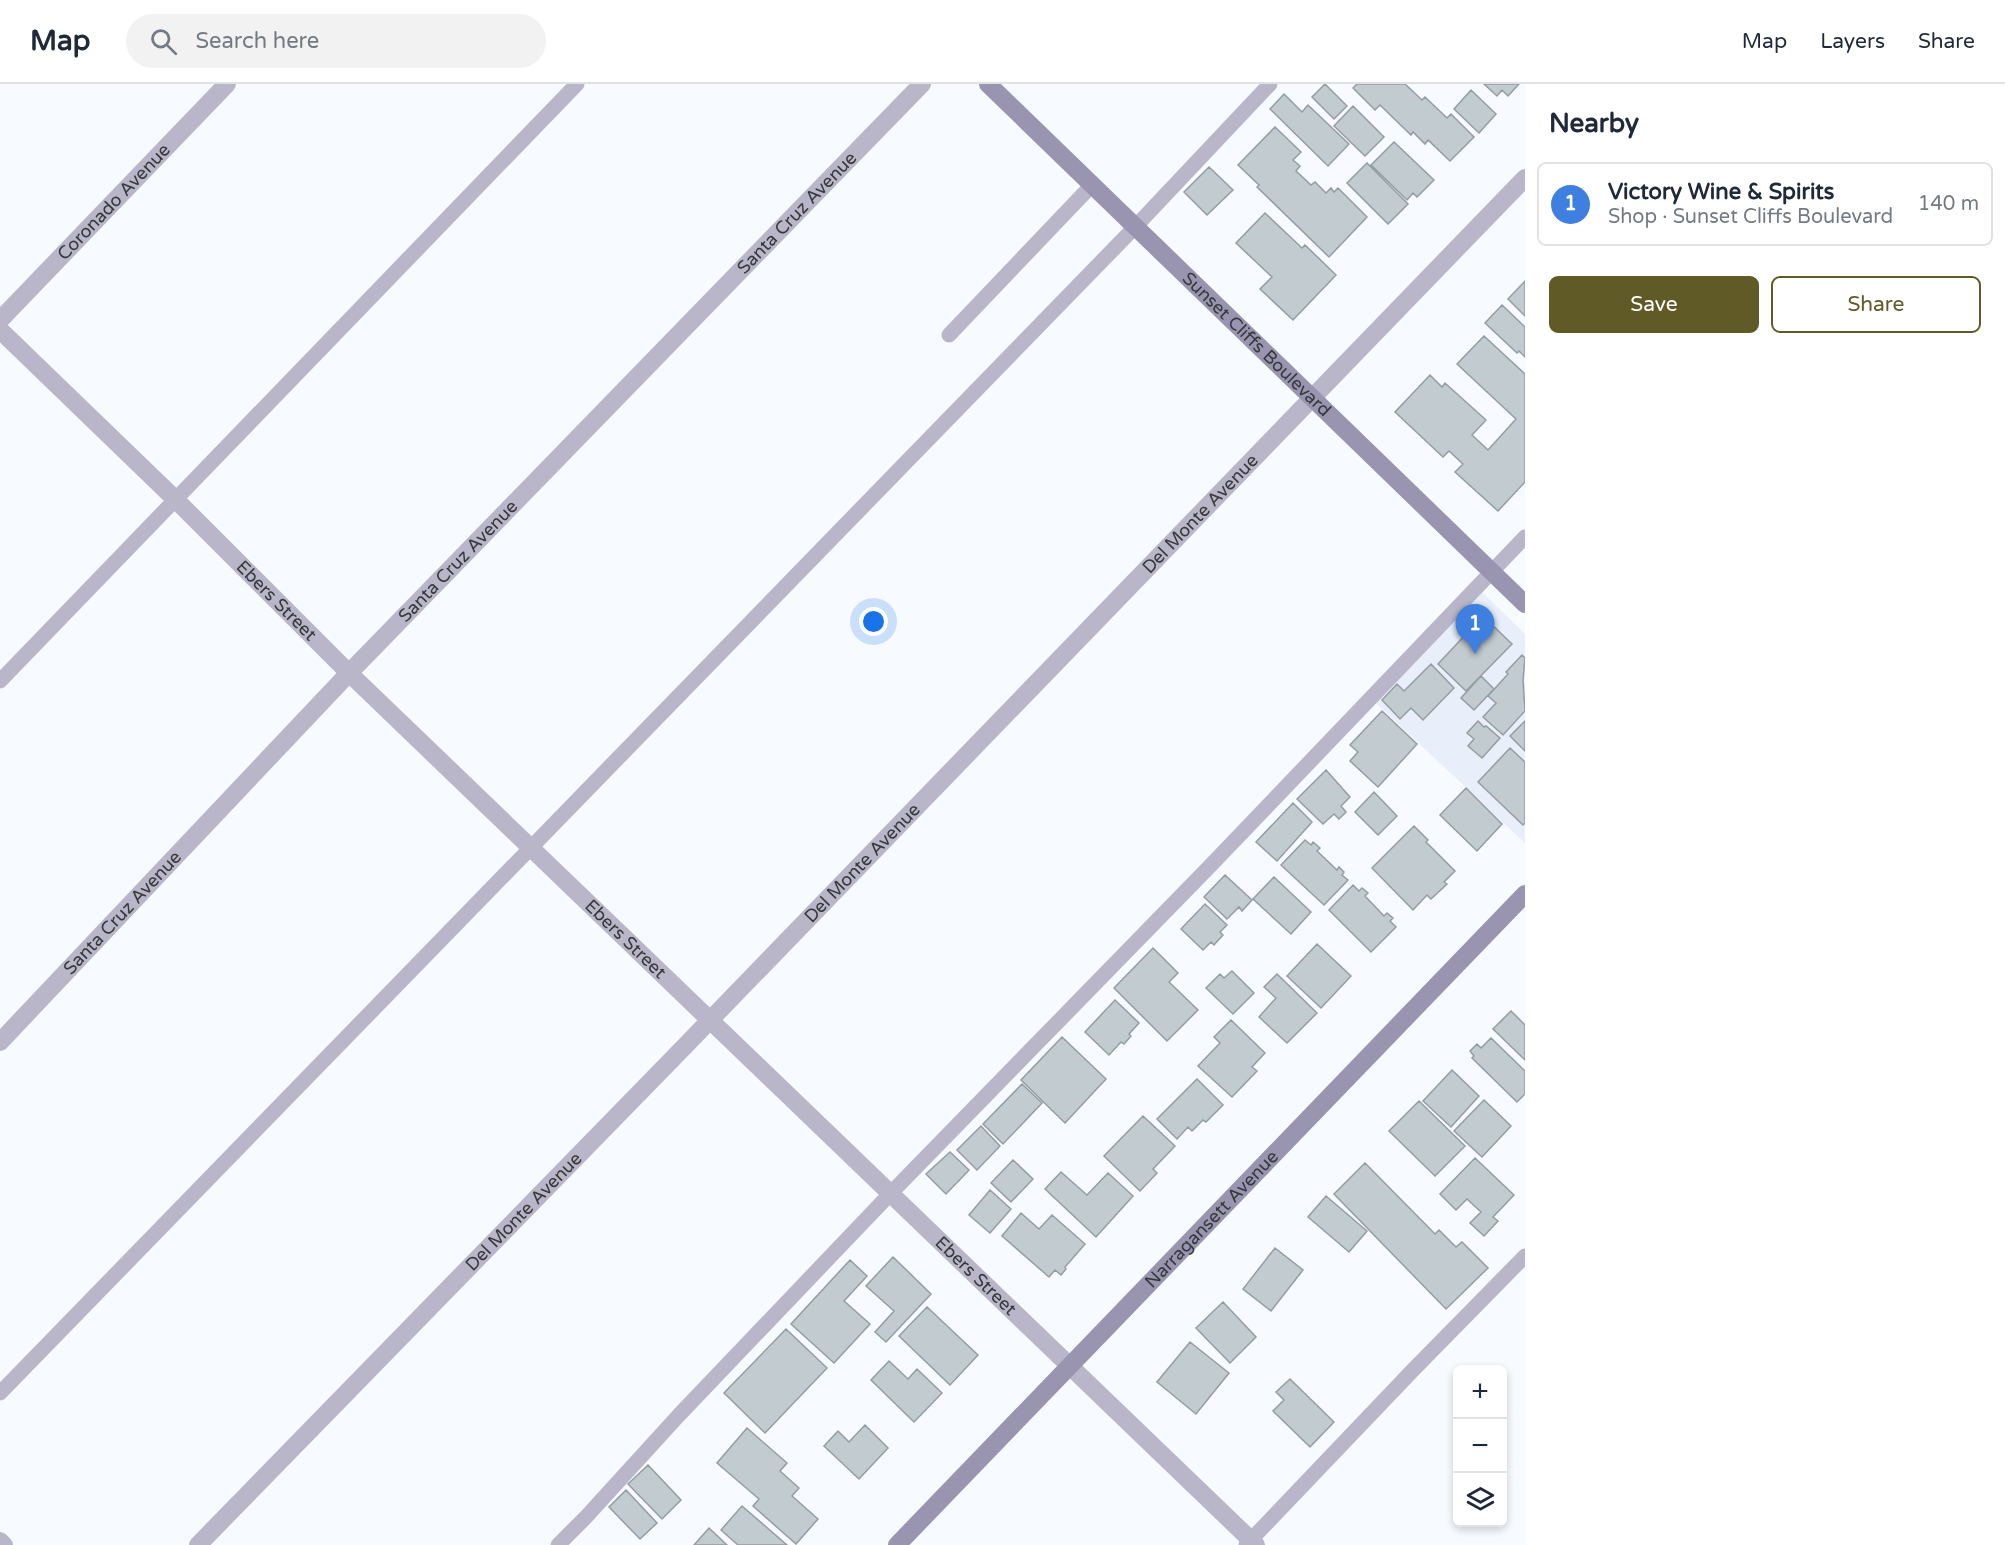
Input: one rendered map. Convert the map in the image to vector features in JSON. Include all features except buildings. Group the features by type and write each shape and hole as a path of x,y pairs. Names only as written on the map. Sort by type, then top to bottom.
{"street":[{"name":"Coronado Avenue","path":"0,320 227,84"},
{"name":"Santa Cruz Avenue","path":"0,1041 349,673 922,84"},
{"name":"Sunset Cliffs Boulevard","path":"988,84 1525,604"},
{"name":"Del Monte Avenue","path":"198,1545 1525,178"},
{"name":"Ebers Street","path":"0,330 176,500 349,673 1251,1543"},
{"name":"Narragansett Avenue","path":"897,1545 1525,894"},
{"path":"0,1541 4,1545"}],"lane":[{"path":"0,681 577,84"},
{"path":"0,1393 1136,226 1270,84"},
{"path":"949,335 1092,185"},
{"path":"558,1545 890,1194 1525,537"},
{"path":"1251,1543 1420,1362 1525,1256"}],"shaded area":[{"path":"1481,591 1525,634 1525,843 1375,702"}],"place":[{"name":"Victory Wine & Spirits","path":"1475,654"}]}
